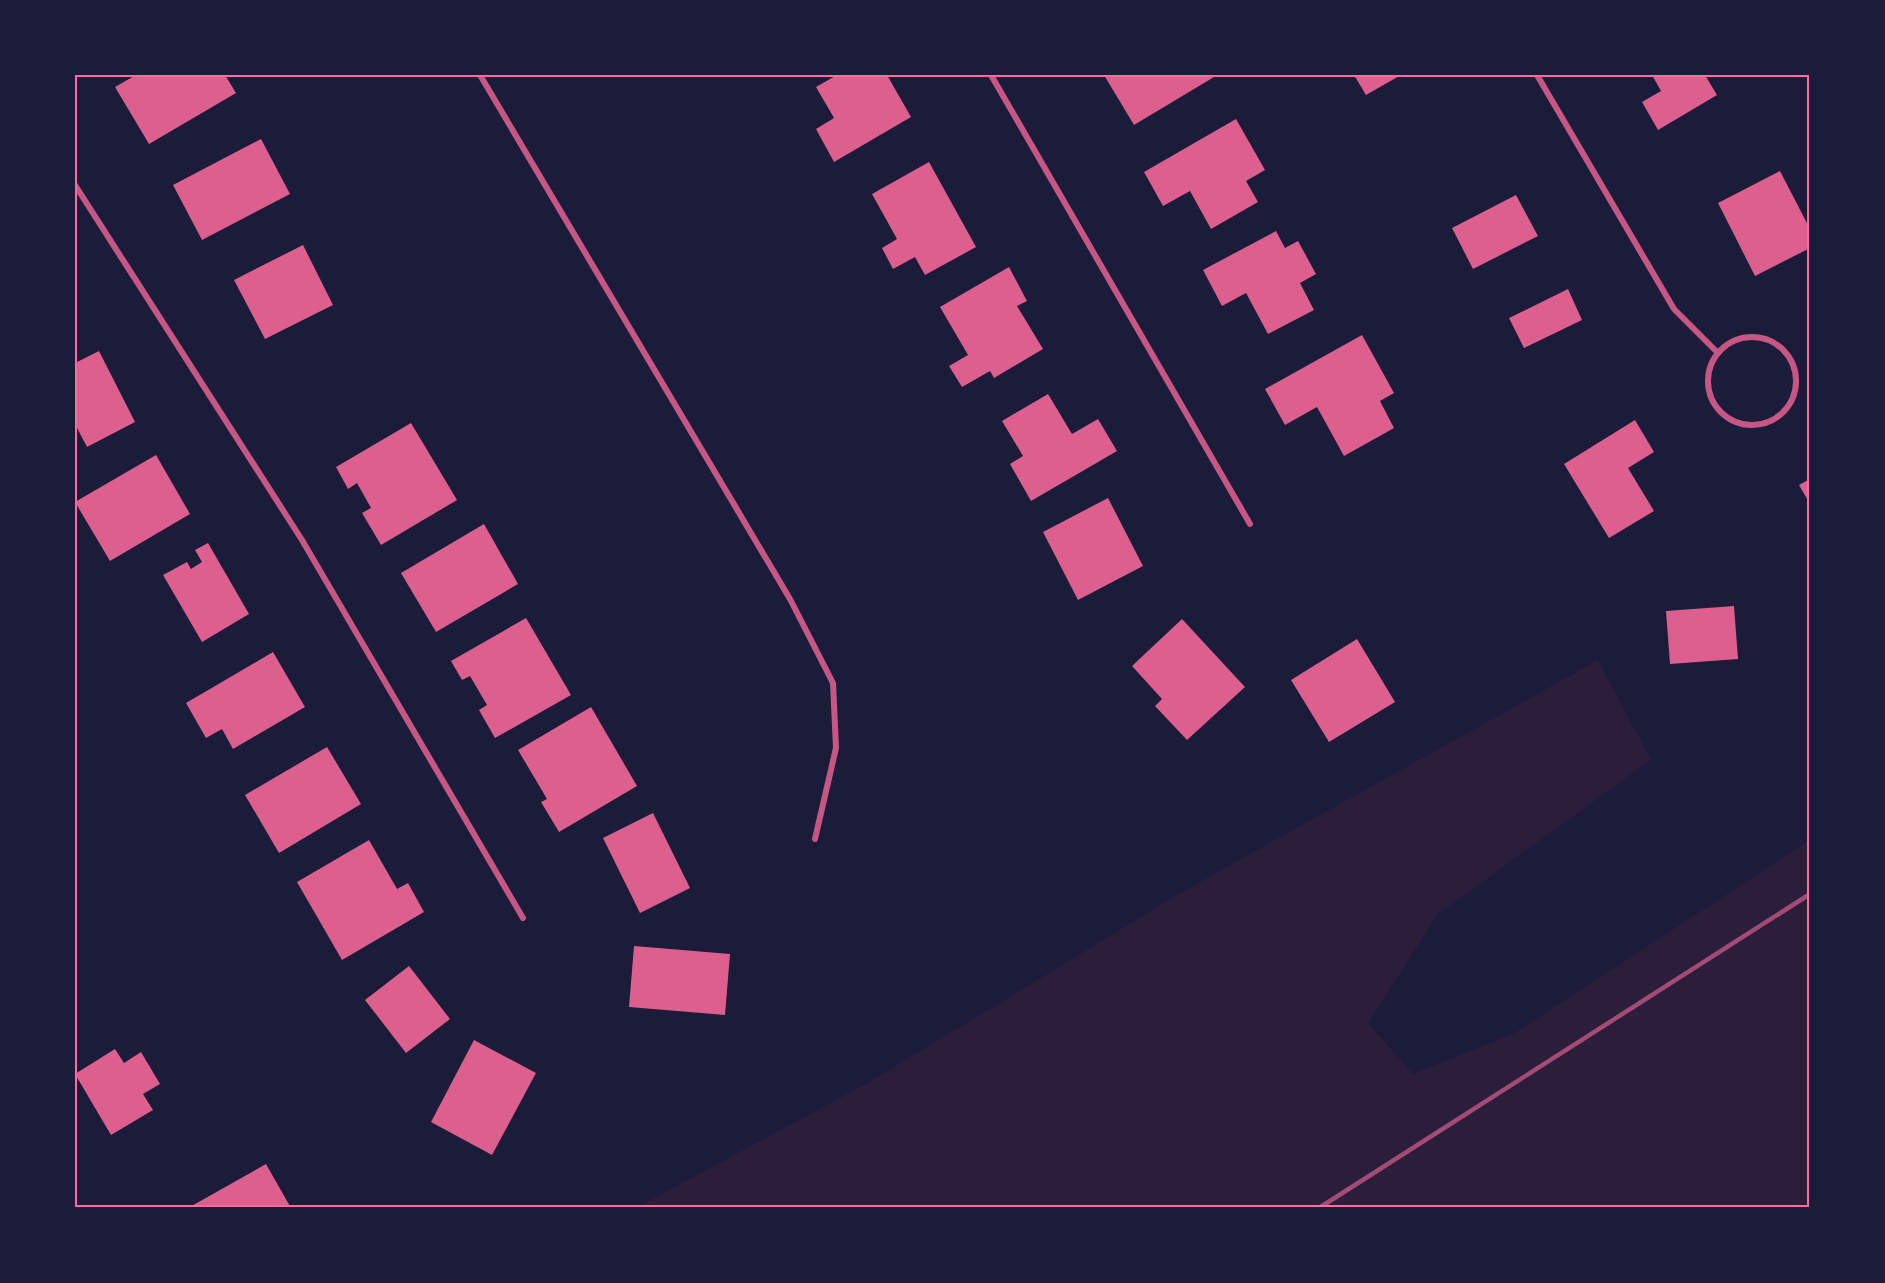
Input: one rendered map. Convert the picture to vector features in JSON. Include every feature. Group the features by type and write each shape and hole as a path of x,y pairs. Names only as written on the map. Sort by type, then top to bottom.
{"street":[{"path":"480,75 790,599 833,683 836,748 815,838"},
{"path":"991,75 1250,524"},
{"path":"1537,75 1674,309 1717,352"},
{"path":"75,185 302,540 523,918"},
{"path":"1744,336 1760,336 1786,351 1797,378 1795,394 1788,408 1776,418 1760,425 1744,425 1730,420 1718,410 1710,396 1707,381 1710,366 1717,352 1729,342 1744,336"}],"shaded area":[{"path":"1598,660 1651,760 1438,914 1368,1023 1413,1074 1513,1034 1810,840 1810,1208 636,1208 871,1081 1182,892"}],"building":[{"path":"136,75 225,75 236,93 149,144 115,87"},
{"path":"837,75 887,75 911,117 834,162 816,129 834,118 816,87"},
{"path":"1104,75 1213,75 1214,77 1134,125"},
{"path":"1354,75 1401,75 1366,95"},
{"path":"1652,75 1705,75 1717,95 1658,130 1642,102 1661,91"},
{"path":"1236,119 1265,170 1246,181 1258,202 1211,229 1190,191 1163,206 1144,172"},
{"path":"261,139 290,194 202,240 173,185"},
{"path":"929,162 976,247 925,275 915,257 893,269 882,248 897,239 872,194"},
{"path":"1780,171 1810,229 1810,248 1755,276 1718,203"},
{"path":"1516,195 1538,236 1473,269 1452,228"},
{"path":"1276,231 1285,248 1298,241 1316,274 1300,283 1314,310 1268,334 1246,293 1222,306 1203,270"},
{"path":"303,245 333,305 265,339 234,280"},
{"path":"1009,267 1027,301 1017,306 1043,349 994,378 990,371 962,387 949,366 968,355 940,307"},
{"path":"1568,289 1582,320 1524,348 1509,318"},
{"path":"1362,335 1394,393 1380,401 1394,428 1344,456 1317,407 1285,425 1265,389"},
{"path":"99,351 135,422 87,447 75,424 75,363"},
{"path":"1048,394 1072,434 1098,419 1117,451 1031,501 1010,464 1023,456 1002,421"},
{"path":"1635,420 1654,452 1628,468 1654,511 1609,538 1564,464"},
{"path":"411,423 457,500 381,545 362,513 371,508 357,483 348,489 336,467"},
{"path":"156,455 190,514 110,561 75,502"},
{"path":"1810,479 1810,504 1799,485"},
{"path":"1108,498 1143,566 1078,600 1043,532"},
{"path":"484,524 518,584 436,632 401,573"},
{"path":"208,543 249,614 202,642 163,575 187,562 191,569 202,562 195,550"},
{"path":"1734,606 1738,659 1670,664 1666,611"},
{"path":"526,618 571,695 495,738 479,710 487,705 470,676 462,680 451,661"},
{"path":"1182,619 1245,687 1187,740 1155,706 1162,699 1132,666"},
{"path":"1357,639 1395,702 1329,742 1291,680"},
{"path":"273,652 305,707 233,749 222,729 206,738 186,703"},
{"path":"591,707 637,786 559,832 541,802 547,799 518,750"},
{"path":"327,747 361,804 279,853 245,795"},
{"path":"653,813 690,888 640,913 603,838"},
{"path":"369,840 397,889 408,883 424,912 342,960 297,882"},
{"path":"634,946 730,954 725,1015 629,1007"},
{"path":"409,966 450,1019 406,1053 365,1000"},
{"path":"474,1040 536,1073 492,1155 431,1122"},
{"path":"115,1049 124,1063 141,1052 160,1084 143,1094 153,1110 111,1135 75,1074"},
{"path":"266,1164 291,1208 188,1208"}],"railway":[{"path":"1319,1208 1810,894"}]}
